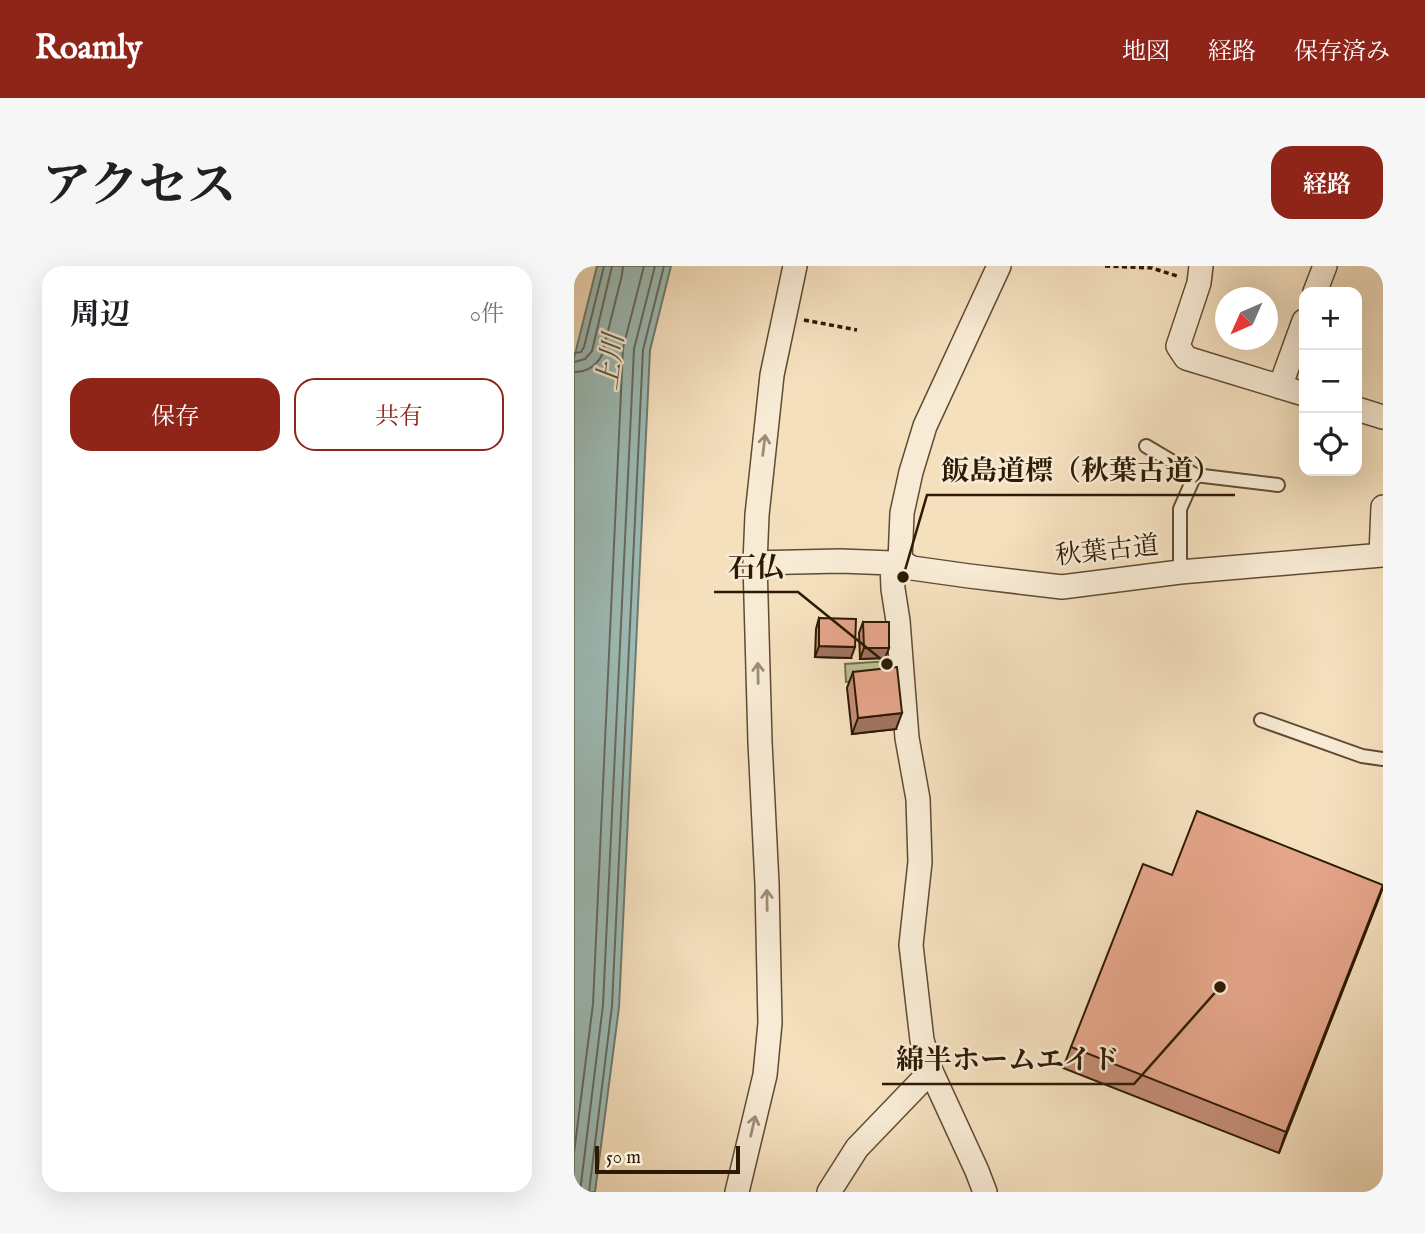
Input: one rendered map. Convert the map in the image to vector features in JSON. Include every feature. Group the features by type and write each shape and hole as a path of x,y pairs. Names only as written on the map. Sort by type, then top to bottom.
{"street":[{"path":"737,1192 765,1074 770,1023 755,563 757,515 772,375 795,266"},
{"path":"985,1192 931,1071 922,1040 911,945 920,862 918,799 907,738 898,621 911,580 901,564 902,513 911,472 925,426 999,266"},
{"path":"1317,287 1325,266"},
{"path":"1200,275 1178,346 1186,358 1299,393"},
{"path":"1280,387 1299,335"},
{"path":"1362,411 1383,417"},
{"path":"1382,555 1383,508"},
{"name":"秋葉古道","path":"755,563 840,561 901,564 969,576 1062,587 1180,572 1382,555"},
{"path":"829,1192 857,1148 931,1071"}],"lane":[{"path":"1146,446 1195,475 1278,485"},
{"path":"1180,572 1181,509 1195,475"},
{"path":"1261,720 1362,756 1383,759"}],"path":[{"path":"1105,266 1152,268 1200,275"},
{"path":"784,316 857,330"}],"green space":[{"path":"889,661 890,679 846,682 845,664"}],"water":[{"name":"上川","path":"597,266 671,266 650,350 619,1007 595,1192 574,1192 574,358"}],"building":[{"path":"819,618 856,619 855,647 819,646"},
{"path":"863,622 889,622 889,648 864,648"},
{"path":"897,667 902,713 858,718 853,672"},
{"path":"1197,811 1383,885 1286,1132 1071,1047 1143,864 1172,875"}],"place":[{"name":"飯島道標（秋葉古道）","path":"903,577"},
{"name":"石仏","path":"887,664"},
{"name":"綿半ホームエイド","path":"1220,987"}]}
